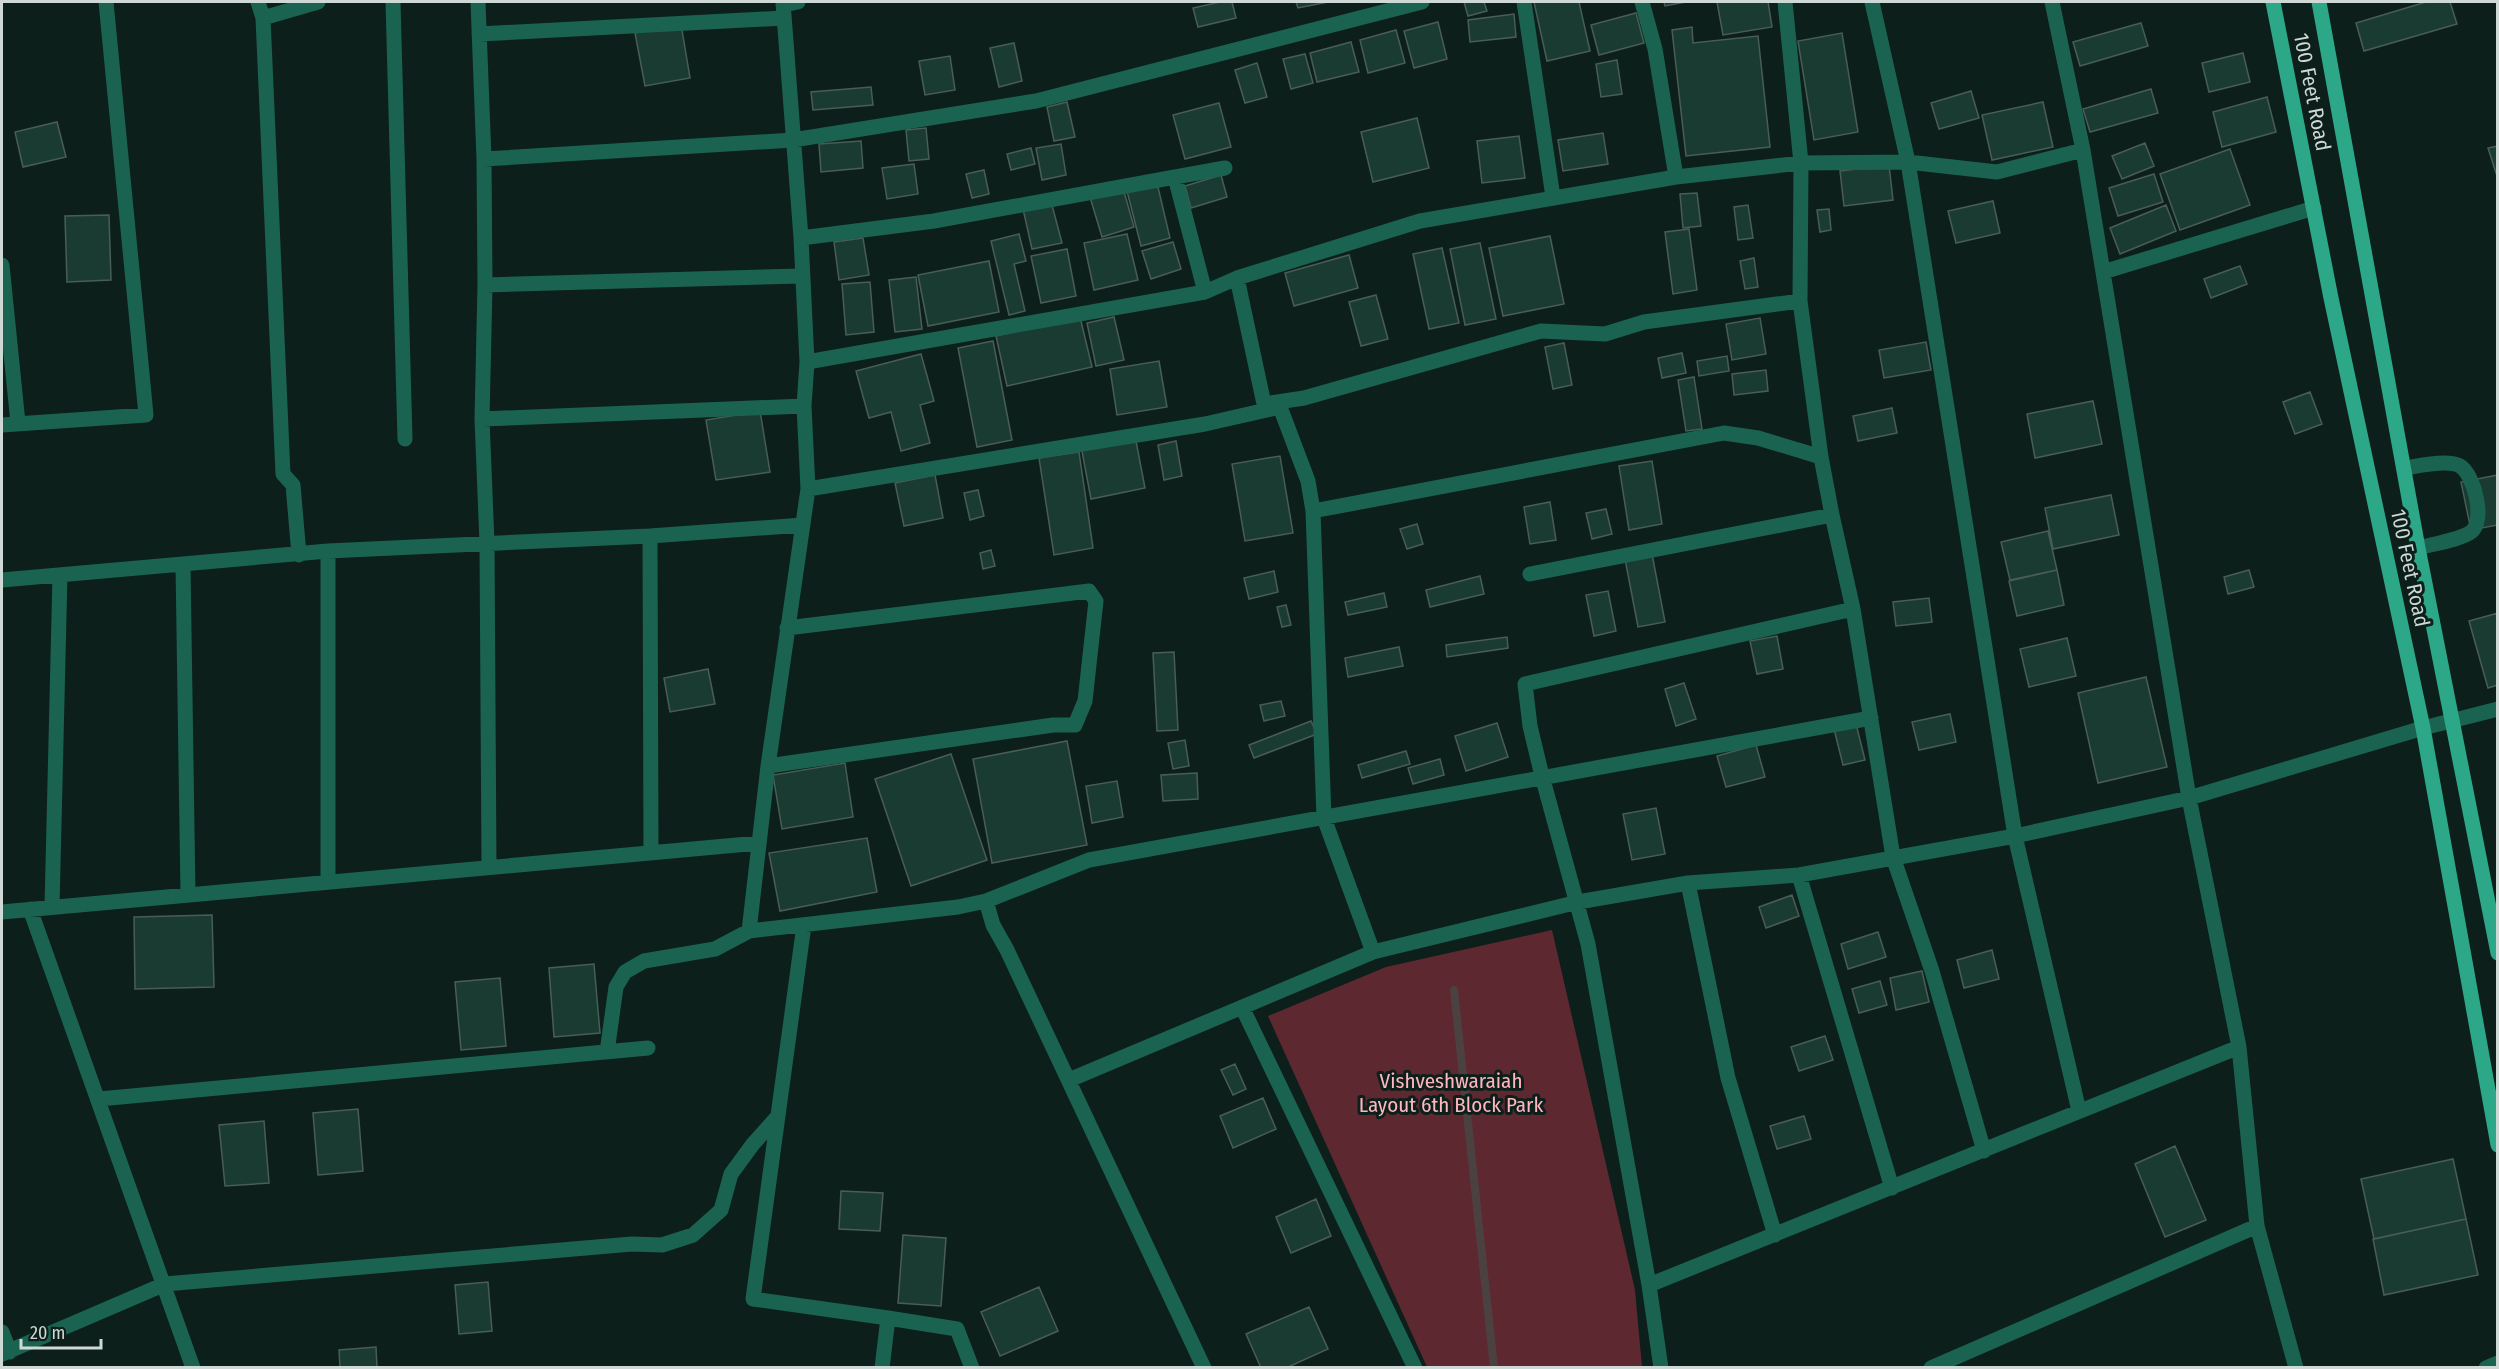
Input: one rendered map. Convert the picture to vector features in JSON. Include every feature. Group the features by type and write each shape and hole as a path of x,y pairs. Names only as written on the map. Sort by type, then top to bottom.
{"main road":[{"name":"100 Feet Road","path":"2273,2 2333,310 2423,728 2498,1145"},
{"name":"100 Feet Road","path":"2319,2 2418,548 2498,953"}],"street":[{"path":"2,425 146,415 106,2"},
{"path":"258,2 263,18 283,474 293,485 299,555"},
{"path":"263,18 318,2"},
{"path":"393,2 405,439"},
{"path":"478,2 484,159 485,285 482,418 487,543 489,867"},
{"path":"484,159 793,140 1036,101 1422,2"},
{"path":"1524,2 1553,197"},
{"path":"1642,2 1655,49 1676,177"},
{"path":"1785,2 1801,164 1800,301 1821,458 1853,609 1893,857 1932,971 1984,1151"},
{"path":"1872,2 1908,162 2015,836 2079,1111"},
{"path":"2052,2 2083,150 2189,798 2239,1047 2257,1226 2296,1368"},
{"path":"479,34 787,6 807,362 804,406 808,489 768,766 749,931"},
{"path":"807,362 1205,292 1237,278 1420,221 1553,197 1676,177 1801,164 1908,162 1997,172 2083,150"},
{"path":"801,238 934,221 1225,168"},
{"path":"1175,177 1205,292"},
{"path":"2103,272 2314,208"},
{"path":"2,265 18,423"},
{"path":"485,285 801,276"},
{"path":"1237,278 1264,404"},
{"path":"1264,404 1304,398 1541,331 1605,334 1644,322 1800,301"},
{"path":"1264,404 1280,407"},
{"path":"482,418 804,406"},
{"path":"808,489 1205,424 1280,407"},
{"path":"1280,407 1308,480 1313,511 1324,818 1373,952"},
{"path":"1313,511 1724,433 1758,438 1821,458"},
{"path":"2405,468 2451,463 2461,466 2469,478 2479,513 2477,526 2469,533 2418,548"},
{"path":"1530,574 1832,515"},
{"path":"2,580 328,551 650,536 803,525"},
{"path":"650,536 651,853"},
{"path":"328,551 328,882"},
{"path":"183,565 188,895"},
{"path":"52,908 60,575"},
{"path":"768,766 1053,725 1075,725 1085,701 1096,601 1089,591 787,628"},
{"path":"1661,1368 1649,1285 1588,944 1542,776 1530,726 1525,684 1853,609"},
{"path":"1069,1080 1373,952 1578,902 1688,883 1798,875 2015,836 2189,798 2423,728 2498,709"},
{"path":"607,1052 616,987 625,972 644,961 715,949 749,931 958,907 986,901 1089,860 1870,718"},
{"path":"2,912 759,843"},
{"path":"1798,875 1892,1188"},
{"path":"1688,883 1728,1078 1775,1235"},
{"path":"986,901 993,925 1069,1080 1204,1368"},
{"path":"30,909 193,1368"},
{"path":"804,925 753,1299 957,1329 972,1368"},
{"path":"1242,1007 1415,1368"},
{"path":"1649,1285 2239,1047"},
{"path":"99,1099 648,1048"},
{"path":"2,1332 6,1353 165,1284 620,1245 662,1245 693,1235 721,1210 731,1174 778,1116"},
{"path":"1931,1368 2257,1226"},
{"path":"882,1368 888,1318"},
{"path":"2486,1368 2498,1363"}],"green space":[{"name":"Vishveshwaraiah Layout 6th Block Park","path":"1552,930 1635,1290 1642,1367 1427,1367 1268,1016 1386,967"}],"building":[{"path":"1220,2 1232,2 1236,18 1198,27 1193,8"},
{"path":"1296,2 1328,2 1298,8"},
{"path":"1464,2 1484,2 1487,11 1468,16"},
{"path":"1534,2 1579,2 1590,51 1547,61"},
{"path":"1664,2 1686,2 1665,6"},
{"path":"1717,2 1768,2 1772,27 1723,35"},
{"path":"2426,2 2450,2 2457,24 2364,51 2356,23"},
{"path":"1636,13 1644,43 1599,55 1591,25"},
{"path":"1514,14 1516,37 1470,42 1468,20"},
{"path":"1438,22 1447,59 1414,68 1404,31"},
{"path":"2141,23 2148,46 2080,66 2073,42"},
{"path":"681,24 690,78 645,86 635,33"},
{"path":"1692,27 1693,43 1758,36 1770,147 1686,156 1672,30"},
{"path":"1396,30 1405,63 1368,73 1360,40"},
{"path":"1842,33 1858,132 1814,140 1798,41"},
{"path":"1351,42 1359,72 1317,82 1310,53"},
{"path":"1014,43 1022,81 999,87 990,48"},
{"path":"2243,53 2250,82 2209,92 2202,63"},
{"path":"1305,54 1313,83 1291,89 1283,59"},
{"path":"950,56 955,90 925,95 919,61"},
{"path":"1617,60 1622,94 1601,97 1596,64"},
{"path":"1257,63 1267,97 1245,103 1235,70"},
{"path":"871,87 873,105 813,110 811,92"},
{"path":"2151,89 2158,113 2090,132 2083,109"},
{"path":"1971,91 1979,118 1939,129 1931,103"},
{"path":"2267,97 2276,132 2222,147 2213,112"},
{"path":"1067,102 1075,137 1054,141 1047,107"},
{"path":"2043,102 2053,147 1992,160 1982,115"},
{"path":"1219,103 1231,147 1185,159 1173,115"},
{"path":"1417,118 1429,168 1373,182 1361,132"},
{"path":"57,122 66,157 23,167 15,132"},
{"path":"926,128 929,159 909,161 906,130"},
{"path":"1603,133 1608,164 1563,171 1558,140"},
{"path":"1519,136 1525,178 1482,183 1477,141"},
{"path":"861,141 863,168 821,172 819,144"},
{"path":"2145,143 2154,166 2122,179 2112,156"},
{"path":"1061,144 1066,175 1042,180 1036,148"},
{"path":"2498,146 2498,176 2497,176 2488,148"},
{"path":"1031,148 1035,164 1011,170 1007,154"},
{"path":"2230,149 2250,205 2180,230 2160,174"},
{"path":"914,164 918,194 887,199 882,168"},
{"path":"1889,165 1893,200 1844,206 1840,171"},
{"path":"984,170 989,194 972,198 966,174"},
{"path":"2154,174 2163,202 2118,216 2109,188"},
{"path":"1221,175 1227,197 1191,208 1185,186"},
{"path":"1157,183 1170,238 1141,246 1127,191"},
{"path":"1123,188 1134,227 1102,237 1090,197"},
{"path":"1697,193 1701,226 1683,228 1680,194"},
{"path":"1993,201 2000,233 1956,243 1948,211"},
{"path":"1052,205 1062,243 1032,249 1023,209"},
{"path":"1748,205 1753,238 1738,240 1734,207"},
{"path":"2166,205 2176,231 2120,254 2110,228"},
{"path":"1829,209 1831,230 1820,232 1817,210"},
{"path":"109,215 111,280 67,282 65,216"},
{"path":"1689,229 1697,290 1673,294 1665,232"},
{"path":"1019,234 1026,261 1014,264 1025,311 1009,315 991,241"},
{"path":"1127,234 1138,280 1094,290 1084,243"},
{"path":"1550,236 1564,304 1503,316 1489,248"},
{"path":"863,238 869,275 839,280 834,242"},
{"path":"1173,242 1181,269 1151,279 1142,251"},
{"path":"1480,243 1496,319 1465,325 1450,249"},
{"path":"1442,248 1459,323 1429,329 1413,254"},
{"path":"1067,249 1076,296 1041,303 1031,256"},
{"path":"1349,255 1358,288 1294,306 1285,273"},
{"path":"1754,258 1758,287 1745,289 1740,261"},
{"path":"989,261 999,312 928,326 918,275"},
{"path":"2240,266 2247,284 2211,298 2204,279"},
{"path":"916,277 922,329 895,332 889,280"},
{"path":"870,282 874,332 846,335 842,284"},
{"path":"1376,295 1388,339 1361,346 1349,302"},
{"path":"1080,317 1092,367 1007,386 996,336"},
{"path":"1114,317 1124,360 1096,366 1087,323"},
{"path":"1760,318 1766,354 1732,360 1726,324"},
{"path":"993,341 1012,440 977,447 958,348"},
{"path":"1926,342 1931,370 1884,378 1879,350"},
{"path":"1564,343 1572,385 1553,389 1545,347"},
{"path":"1682,353 1686,373 1662,378 1658,358"},
{"path":"921,354 934,401 920,405 930,443 901,451 891,412 869,418 856,371"},
{"path":"1727,356 1729,371 1699,376 1697,361"},
{"path":"1159,361 1167,407 1117,415 1110,369"},
{"path":"1766,370 1768,391 1734,395 1732,374"},
{"path":"1694,377 1702,429 1686,431 1678,380"},
{"path":"2310,392 2322,424 2295,434 2283,402"},
{"path":"2093,401 2102,444 2035,458 2027,414"},
{"path":"1892,408 1897,433 1858,441 1853,416"},
{"path":"760,411 770,472 716,480 706,420"},
{"path":"1135,436 1145,488 1091,499 1081,446"},
{"path":"1176,441 1182,476 1164,480 1158,445"},
{"path":"1079,452 1093,548 1054,555 1039,458"},
{"path":"1280,456 1293,533 1245,541 1232,464"},
{"path":"1652,461 1662,524 1629,530 1619,466"},
{"path":"935,475 943,518 904,526 895,483"},
{"path":"2498,475 2498,525 2471,530 2461,482"},
{"path":"978,490 984,516 970,520 964,493"},
{"path":"2111,495 2119,535 2053,549 2045,508"},
{"path":"1550,502 1556,540 1530,544 1524,507"},
{"path":"1606,509 1612,534 1592,539 1586,513"},
{"path":"1417,524 1423,544 1407,549 1400,529"},
{"path":"2048,531 2057,570 2010,580 2001,542"},
{"path":"991,550 995,566 983,569 980,553"},
{"path":"1652,554 1665,622 1638,627 1625,559"},
{"path":"2057,570 2064,605 2017,616 2009,581"},
{"path":"2249,570 2254,587 2228,594 2224,577"},
{"path":"1274,571 1278,592 1249,599 1244,578"},
{"path":"1480,576 1484,594 1430,607 1426,590"},
{"path":"1608,591 1616,631 1594,636 1586,595"},
{"path":"1384,593 1387,607 1348,615 1345,602"},
{"path":"1929,598 1932,622 1896,626 1893,602"},
{"path":"1286,605 1291,625 1282,627 1277,607"},
{"path":"2498,613 2498,685 2488,688 2469,621"},
{"path":"1777,636 1783,669 1757,674 1750,641"},
{"path":"1507,637 1508,648 1447,657 1446,645"},
{"path":"2067,638 2076,676 2029,687 2020,649"},
{"path":"1399,647 1403,666 1348,677 1345,658"},
{"path":"1174,652 1178,730 1157,731 1153,653"},
{"path":"708,669 715,704 670,712 664,678"},
{"path":"2146,677 2167,767 2098,783 2078,693"},
{"path":"1684,683 1696,719 1676,726 1665,689"},
{"path":"1281,701 1285,716 1264,721 1260,705"},
{"path":"1950,714 1956,742 1919,750 1912,722"},
{"path":"1311,721 1317,734 1254,758 1249,745"},
{"path":"1497,723 1508,757 1466,771 1455,736"},
{"path":"1856,724 1865,760 1843,765 1834,729"},
{"path":"1185,740 1189,766 1173,769 1168,743"},
{"path":"1067,741 1087,845 992,863 973,759"},
{"path":"1756,745 1765,777 1726,787 1717,756"},
{"path":"1406,751 1410,764 1362,778 1358,765"},
{"path":"951,754 987,860 911,886 875,779"},
{"path":"1440,759 1444,775 1413,784 1408,768"},
{"path":"845,763 853,817 782,829 773,775"},
{"path":"1197,773 1198,799 1163,801 1161,775"},
{"path":"1117,781 1123,817 1092,823 1086,786"},
{"path":"1656,808 1665,854 1632,860 1623,814"},
{"path":"867,838 877,892 780,911 769,853"},
{"path":"1792,895 1799,916 1766,928 1759,907"},
{"path":"212,915 214,987 135,989 134,917"},
{"path":"1878,932 1886,957 1848,969 1841,944"},
{"path":"1992,950 1999,979 1964,988 1957,960"},
{"path":"594,964 600,1033 554,1037 549,968"},
{"path":"1922,971 1929,1002 1896,1010 1890,978"},
{"path":"500,978 506,1046 461,1050 455,982"},
{"path":"1880,981 1887,1005 1859,1013 1852,989"},
{"path":"1825,1036 1833,1060 1799,1071 1791,1047"},
{"path":"1235,1064 1246,1089 1233,1095 1221,1070"},
{"path":"1263,1098 1276,1129 1233,1148 1220,1116"},
{"path":"358,1109 363,1171 318,1175 313,1113"},
{"path":"1804,1116 1811,1139 1777,1149 1770,1126"},
{"path":"264,1121 269,1183 225,1186 219,1125"},
{"path":"2175,1146 2206,1220 2165,1237 2135,1164"},
{"path":"2453,1159 2466,1219 2374,1239 2361,1179"},
{"path":"841,1191 883,1193 880,1231 839,1229"},
{"path":"1316,1199 1331,1236 1291,1253 1276,1217"},
{"path":"2466,1219 2478,1275 2384,1295 2373,1239"},
{"path":"903,1235 946,1238 941,1306 898,1303"},
{"path":"488,1282 492,1331 459,1334 455,1285"},
{"path":"1039,1287 1058,1331 1000,1356 981,1312"},
{"path":"1309,1307 1328,1349 1286,1368 1261,1368 1246,1334"},
{"path":"376,1347 377,1368 340,1368 339,1350"}],"waterway":[{"path":"1454,990 1494,1368"}]}
